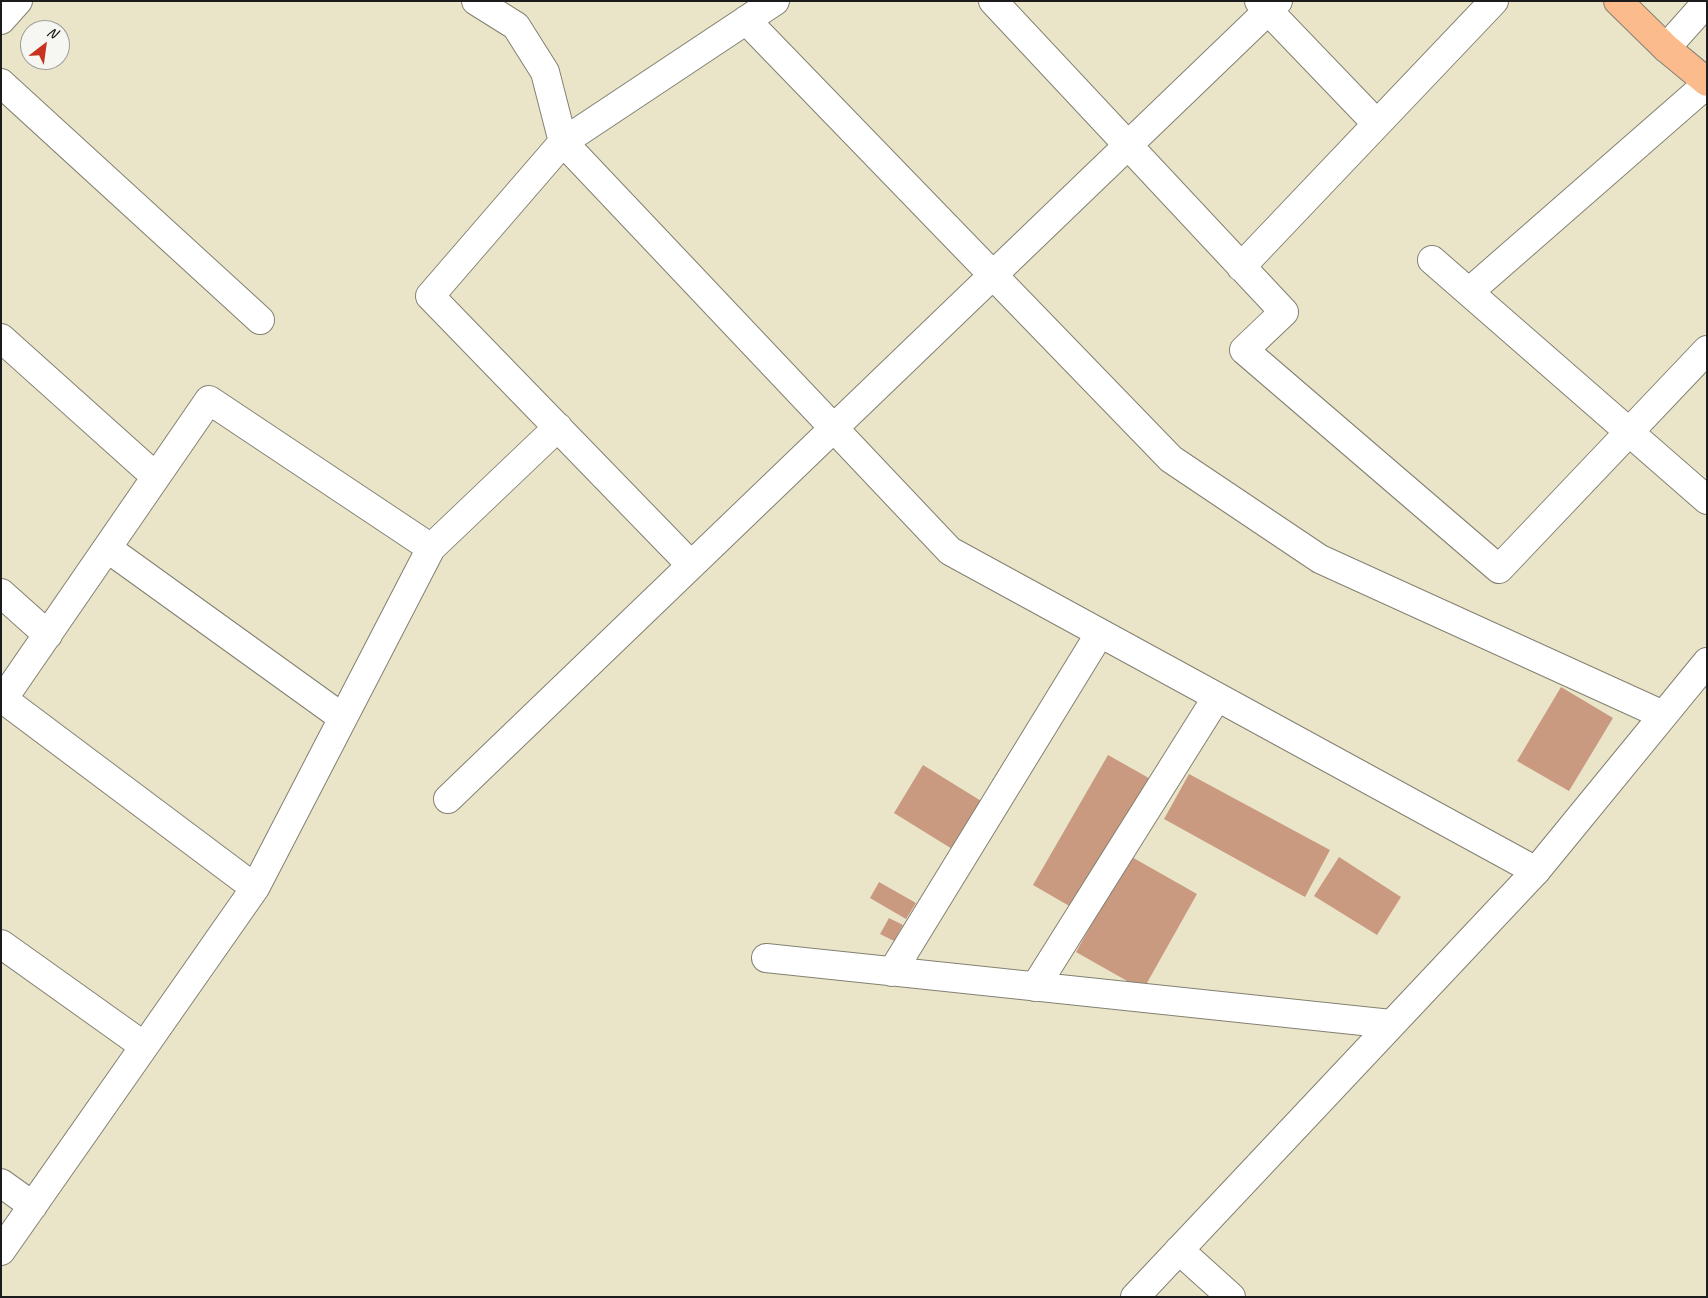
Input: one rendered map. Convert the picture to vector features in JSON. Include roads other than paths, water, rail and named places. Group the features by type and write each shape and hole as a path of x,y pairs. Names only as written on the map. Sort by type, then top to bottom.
{"main road":[{"path":"1618,1 1666,48 1707,83"}],"street":[{"path":"1,20 18,1"},
{"path":"691,565 430,296 563,142 775,1"},
{"path":"993,1 1284,312 1244,350 1498,569 1707,350"},
{"path":"1241,266 1494,1"},
{"path":"1666,48 1707,2"},
{"path":"448,798 1128,145 1268,4 1377,124"},
{"path":"493,5 516,26 545,72 563,142 950,551 1536,871"},
{"path":"746,20 1171,460 1320,559 1663,716"},
{"path":"1469,292 1707,83"},
{"path":"1,84 260,320"},
{"path":"1432,260 1707,500"},
{"path":"1,338 156,477"},
{"path":"255,888 2,700 209,400 431,548"},
{"path":"1,1251 255,888 431,548 558,427"},
{"path":"107,548 342,718"},
{"path":"1,593 48,635"},
{"path":"892,972 1100,633"},
{"path":"1135,1297 1536,871 1707,662"},
{"path":"1035,987 1217,697"},
{"path":"1,944 144,1046"},
{"path":"766,958 1391,1024"},
{"path":"1,1183 33,1206"},
{"path":"1179,1250 1231,1297"}]}
